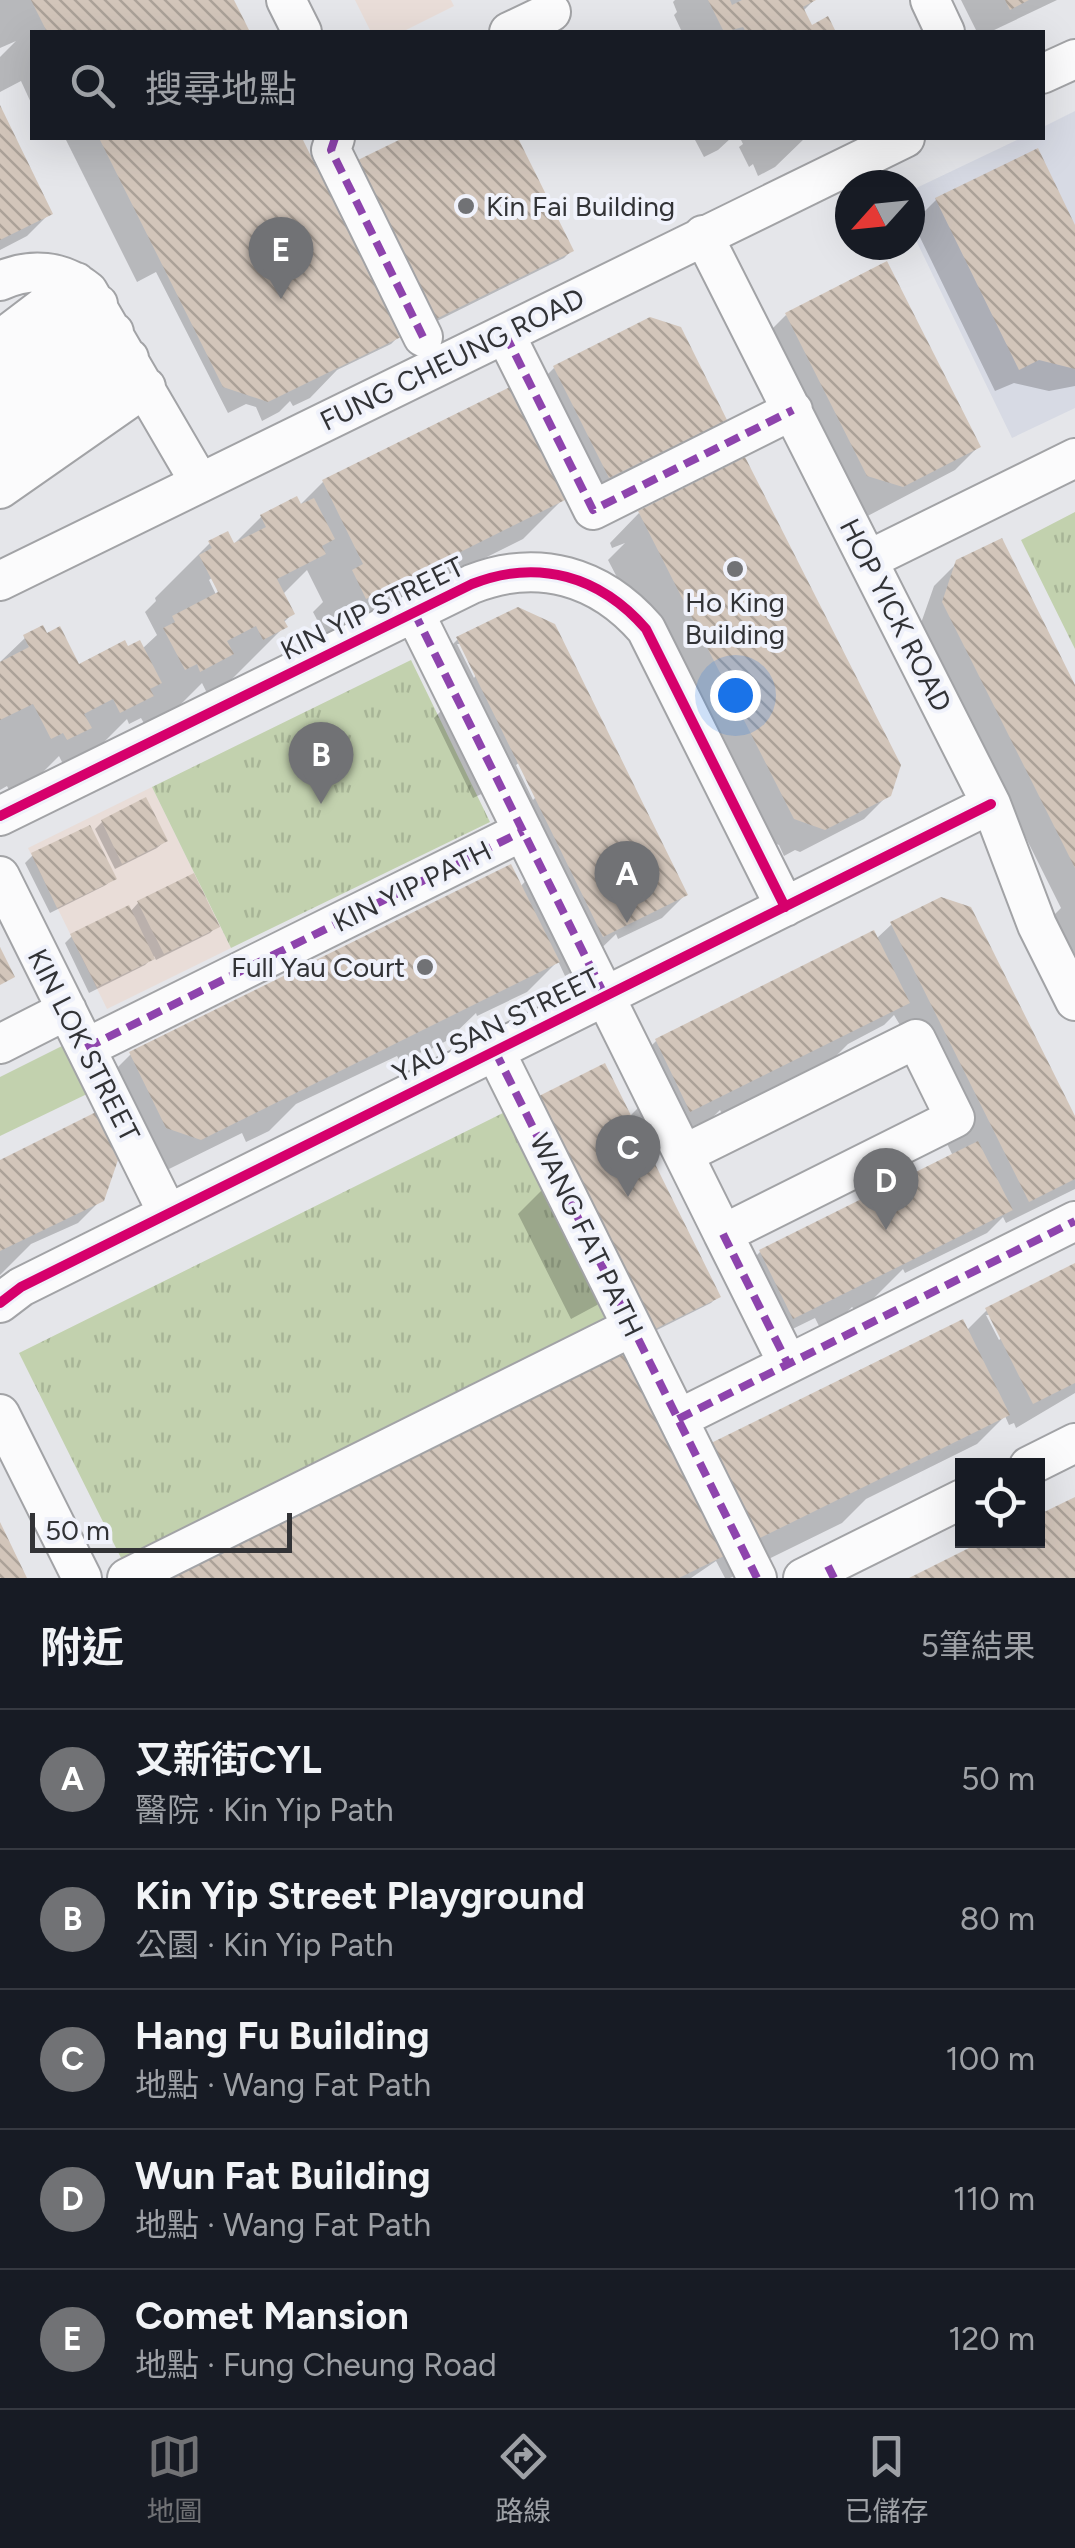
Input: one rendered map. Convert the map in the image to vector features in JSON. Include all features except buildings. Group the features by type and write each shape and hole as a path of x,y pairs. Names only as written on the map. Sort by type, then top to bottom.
{"street":[{"path":"286,0 301,30"},
{"path":"930,0 944,30"},
{"path":"512,30 551,12"},
{"path":"1045,73 1075,59"},
{"path":"334,140 330,150 424,337"},
{"name":"FUNG CHEUNG ROAD","path":"0,581 901,140"},
{"name":"HOP YICK ROAD","path":"703,235 991,804 1038,924 1075,1000"},
{"path":"0,280 16,274 102,323 200,483"},
{"path":"0,310 102,323"},
{"path":"0,340 102,323"},
{"path":"0,378 102,323"},
{"path":"0,416 102,323"},
{"path":"0,450 102,323"},
{"path":"0,489 102,323"},
{"path":"506,334 593,510 793,410"},
{"path":"868,560 1075,458"},
{"name":"KIN YIP STREET","path":"0,816 472,584 535,570 578,578 616,598 646,629 785,907"},
{"name":"KIN YIP PATH","path":"414,612 723,1234"},
{"name":"YAU SAN STREET","path":"10,1295 991,804"},
{"name":"KIN YIP PATH","path":"86,1048 523,831"},
{"name":"KIN LOK STREET","path":"0,876 168,1214"},
{"path":"0,1044 67,1010"},
{"path":"684,1154 916,1039 955,1118 723,1234 788,1364"},
{"name":"WANG FAT PATH","path":"495,1051 757,1578"},
{"path":"678,1419 1075,1222"},
{"path":"126,1578 632,1327"},
{"path":"0,1414 82,1578"},
{"path":"1045,1458 1075,1443"},
{"path":"821,1574 955,1503"}],"shaded area":[{"path":"355,0 451,0 454,6 406,30 370,30"},
{"path":"1075,111 1075,408 1012,438 925,259 925,184 1017,140 1045,140 1045,126"},
{"path":"152,787 231,948 107,1009 28,848"}],"green space":[{"path":"1075,512 1075,649 1021,540"},
{"path":"411,660 490,822 231,948 152,787"},
{"path":"64,1045 87,1094 0,1136 0,1077"},
{"path":"507,1111 611,1321 123,1562 19,1353"}],"marked path":[{"path":"334,140 331,150 423,337"},
{"path":"505,334 593,510 793,410"},
{"path":"414,612 605,996"},
{"path":"86,1048 523,831"},
{"path":"495,1051 757,1578"},
{"path":"678,1419 1075,1221"},
{"path":"723,1234 788,1364"},
{"path":"828,1566 834,1578"}],"cycle path":[{"path":"0,816 472,584 497,576 544,573 566,577 609,596 646,629 785,907"},
{"path":"0,1303 21,1287 991,804"}],"place":[{"name":"Kin Fai Building","path":"466,206"},
{"name":"Comet Mansion","path":"281,299"},
{"name":"Ho King Building","path":"735,569"},
{"name":"Kin Yip Street Playground","path":"321,804"},
{"name":"又新街CYL","path":"627,923"},
{"name":"Full Yau Court","path":"425,967"},
{"name":"Hang Fu Building","path":"628,1197"},
{"name":"Wun Fat Building","path":"886,1230"}]}
